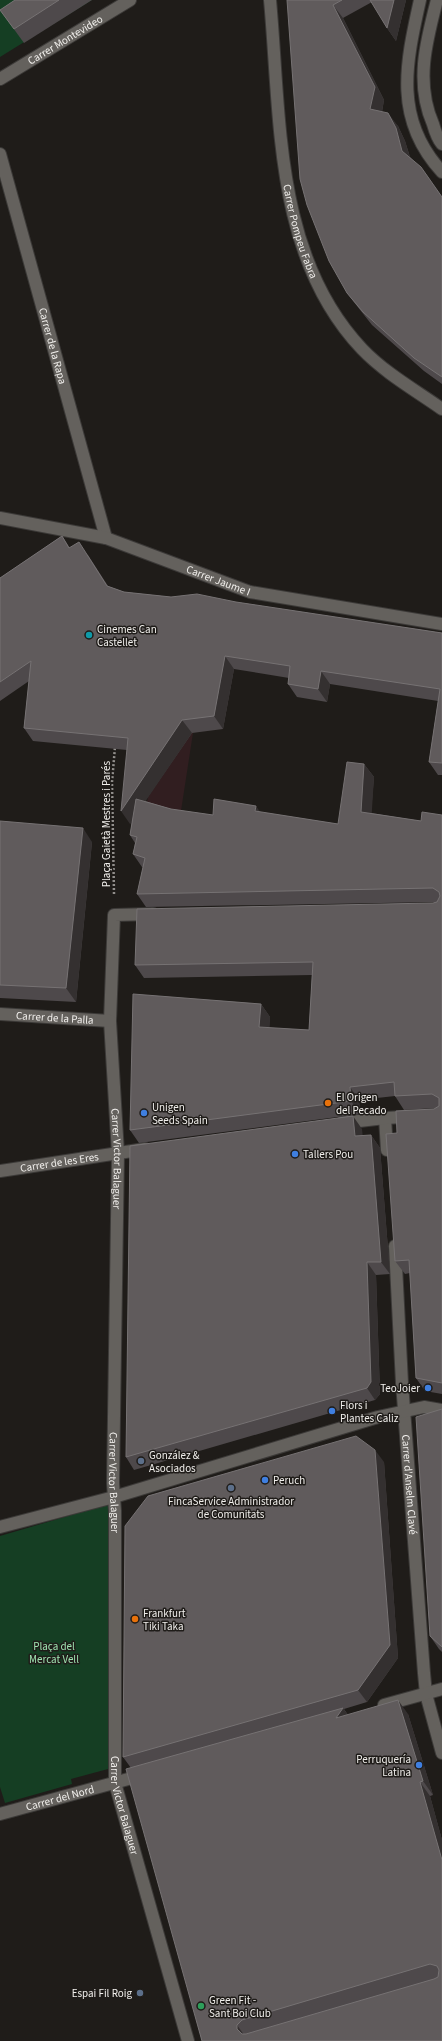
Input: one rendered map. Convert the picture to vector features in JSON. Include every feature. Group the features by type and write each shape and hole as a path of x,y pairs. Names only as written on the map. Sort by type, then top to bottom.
{"street":[{"name":"Carrer Montevideo","path":"0,79 130,0"},
{"name":"Carrer Pompeu Fabra","path":"270,0 287,185 293,219 312,274 328,304 362,348 385,369 442,409"},
{"path":"420,0 406,72 407,96 413,123 422,144 434,163 442,172"},
{"path":"437,0 422,70 425,99 429,115 442,144"},
{"name":"Carrer de la Rapa","path":"0,154 106,538"},
{"name":"Carrer Jaume I","path":"0,518 106,538 250,592 442,624"},
{"path":"114,915 167,914"},
{"name":"Carrer Victor Balaguer","path":"114,915 110,1021 118,1153 114,1497 115,1783 188,2041"},
{"name":"Carrer de la Palla","path":"0,1014 110,1021"},
{"path":"330,1125 385,1118 442,1114"},
{"path":"385,1118 388,1164"},
{"name":"Carrer de les Eres","path":"0,1171 157,1148"},
{"name":"Carrer d'Anselm Clavé","path":"394,1235 404,1410 426,1694 442,1753"},
{"path":"0,1527 114,1497 404,1410 424,1407 442,1410"},
{"path":"369,1710 442,1689"},
{"name":"Carrer del Nord","path":"0,1814 154,1772"}],"path":[{"name":"Plaça Gaietà Mestres i Parés","path":"114,915 112,782 115,744"}],"shaded area":[{"path":"191,733 193,733 181,811 149,896 154,871 139,848 148,797"}],"green space":[{"path":"0,0 92,0 0,57"},
{"name":"Plaça del Mercat Vell","path":"109,1504 108,1769 71,1779 72,1784 5,1803 0,1787 0,1536"}],"building":[{"path":"15,0 59,0 14,29 0,10"},
{"path":"287,0 342,0 333,5 375,87 370,109 388,113 396,128 402,151 421,167 442,197 442,377 414,358 363,312 347,293 329,261 307,205 300,179"},
{"path":"370,0 394,0 387,28"},
{"path":"62,536 69,548 79,542 107,586 124,592 171,597 197,594 236,602 442,633 442,763 429,762 440,689 321,671 318,689 288,684 290,666 225,656 214,716 182,720 121,811 128,738 24,728 31,661 0,682 0,578"},
{"path":"347,762 364,764 361,812 421,821 422,812 442,815 442,1383 416,1378 409,1260 395,1261 386,1134 397,1133 396,1111 434,1109 439,1106 439,1098 432,1094 395,1096 394,1082 350,1087 351,1101 130,1130 133,994 261,1004 259,1027 309,1030 313,962 135,965 137,909 433,903 437,902 440,896 439,892 433,888 137,894 145,858 133,854 137,837 130,835 136,799 171,809 213,815 214,799 256,806 255,811 338,824"},
{"path":"0,821 83,828 66,988 0,985"},
{"path":"353,1116 355,1136 371,1135 381,1262 367,1262 371,1382 367,1388 126,1457 130,1146"},
{"path":"442,1409 442,1647 430,1636 416,1417"},
{"path":"356,1436 375,1450 390,1645 358,1690 123,1757 125,1526 148,1496"},
{"path":"398,1700 423,1781 420,1782 442,1860 442,2041 202,2041 126,1769 343,1708 336,1718","holes":["430,1964 437,1966 439,1970 438,1977 434,1979 246,2034 242,2034 237,2029 237,2025 242,2020"]}],"place":[{"name":"Cinemes Can Castellet","path":"89,635"},
{"name":"El Origen del Pecado","path":"328,1103"},
{"name":"Unigen Seeds Spain","path":"144,1113"},
{"name":"Tallers Pou","path":"295,1154"},
{"name":"TeoJoier","path":"428,1388"},
{"name":"Flors i Plantes Caliz","path":"332,1411"},
{"name":"González & Asociados","path":"141,1461"},
{"name":"Peruch","path":"265,1480"},
{"name":"FincaService Administrador de Comunitats","path":"231,1488"},
{"name":"Frankfurt Tiki Taka","path":"135,1619"},
{"name":"Perruquería Latina","path":"419,1765"},
{"name":"Espai Fil Roig","path":"140,1993"},
{"name":"Green Fit - Sant Boi Club","path":"201,2006"}]}
